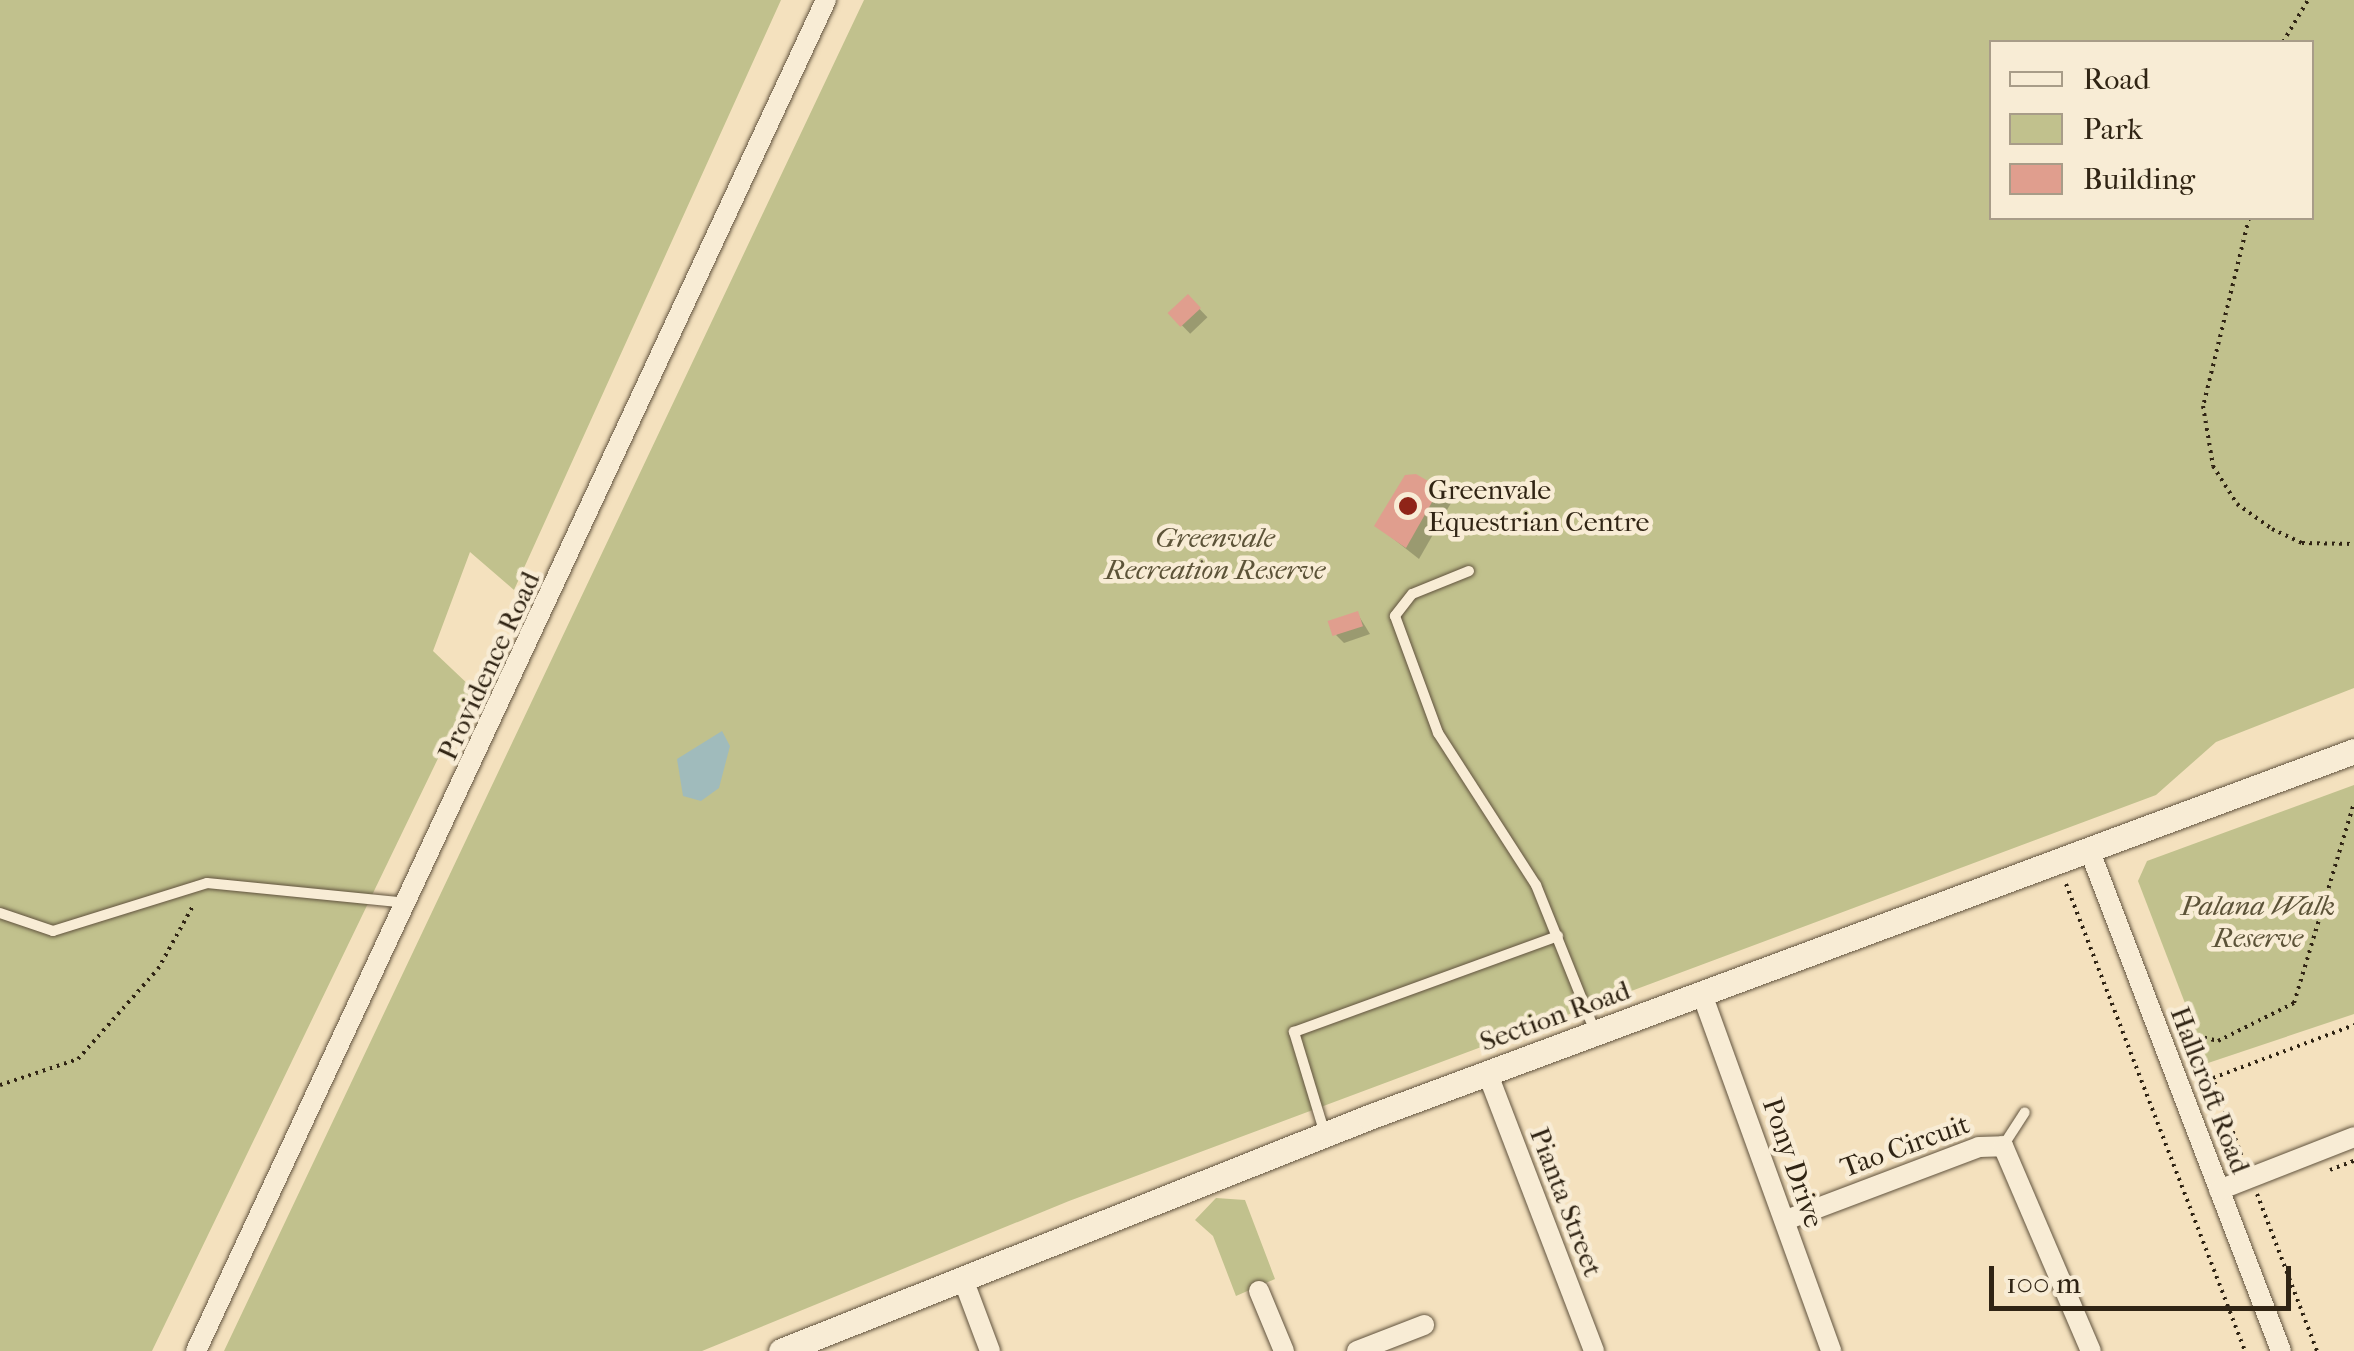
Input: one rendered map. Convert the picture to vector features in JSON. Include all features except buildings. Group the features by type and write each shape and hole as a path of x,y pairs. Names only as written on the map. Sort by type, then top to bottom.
{"street":[{"name":"Providence Road","path":"196,1351 410,903 826,0"},
{"name":"Section Road","path":"781,1351 1487,1072 2354,751"},
{"name":"Hallcroft Road","path":"2089,849 2281,1351"},
{"name":"Pony Drive","path":"1702,994 1831,1351"},
{"name":"Pianta Street","path":"1487,1072 1594,1351"},
{"path":"2219,1190 2354,1138"},
{"name":"Tao Circuit","path":"1786,1220 1979,1146 2004,1146 2090,1351"},
{"path":"963,1279 990,1351"},
{"path":"1259,1291 1284,1351"},
{"path":"1357,1351 1424,1325"}],"lane":[{"path":"1469,571 1412,594 1395,616 1438,733 1536,884 1596,1033"},
{"path":"0,913 53,930 207,883 410,903"},
{"path":"1325,1135 1294,1032 1558,936"},
{"path":"2004,1146 2025,1112"}],"path":[{"path":"2284,40 2308,0"},
{"path":"2249,220 2203,406 2213,466 2237,504 2272,529 2302,543 2354,544"},
{"path":"2196,1036 2218,1042 2294,1003 2354,804"},
{"path":"2057,861 2245,1351"},
{"path":"0,1085 78,1059 158,970 207,883"},
{"path":"2317,1351 2213,1078 2354,1024"}],"green space":[{"path":"0,0 781,0 514,590 470,552 433,651 472,688 152,1351 0,1351"},
{"name":"Greenvale Recreation Reserve","path":"864,0 2354,0 2354,688 2216,742 2156,795 1069,1201 702,1351 224,1351"},
{"name":"Palana Walk Reserve","path":"2354,785 2354,1014 2208,1063 2138,881 2147,861"},
{"path":"1216,1198 1245,1200 1275,1279 1236,1296 1213,1236 1195,1220"}],"water":[{"path":"722,731 730,746 719,788 701,801 683,796 677,759"}],"place":[{"name":"Greenvale Equestrian Centre","path":"1408,506"}]}
